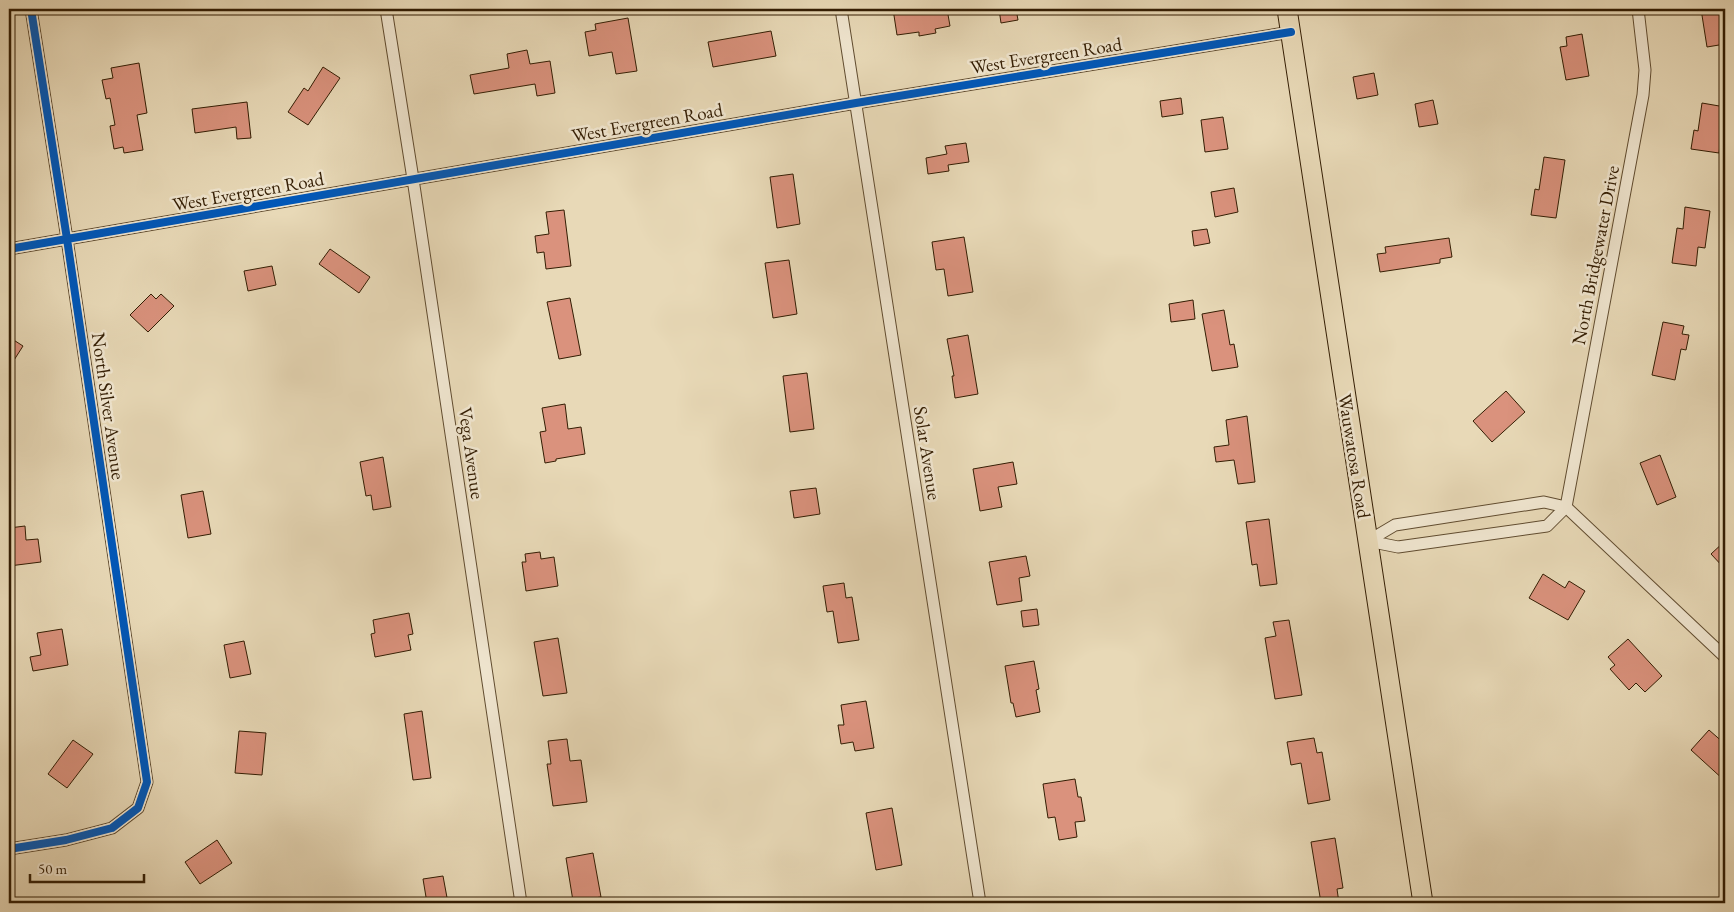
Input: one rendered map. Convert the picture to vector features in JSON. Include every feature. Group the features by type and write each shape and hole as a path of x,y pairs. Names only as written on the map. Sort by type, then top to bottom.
{"main road":[{"name":"Wauwatosa Road","path":"1287,9 1423,903"}],"street":[{"name":"North Silver Avenue","path":"9,849 66,840 112,828 138,808 147,782 68,239 31,9"},
{"name":"Vega Avenue","path":"386,9 521,903"},
{"name":"Solar Avenue","path":"841,9 980,903"},
{"name":"North Bridgewater Drive","path":"1566,507 1643,95 1646,70 1638,9"},
{"name":"West Evergreen Road","path":"9,249 856,103 1291,32"},
{"path":"1368,541 1395,525 1544,502 1566,507 1725,657"},
{"path":"1368,541 1398,548 1547,526 1566,507"}],"building":[{"path":"893,9 947,9 950,26 935,29 936,33 919,36 919,32 897,35"},
{"path":"999,9 1016,9 1018,20 1001,23"},
{"path":"1701,9 1725,9 1725,44 1707,47"},
{"path":"628,18 637,71 616,74 612,52 589,56 585,32 596,30 595,24"},
{"path":"771,31 776,56 713,67 708,42"},
{"path":"1582,34 1589,76 1566,80 1560,47 1567,46 1566,37"},
{"path":"527,50 530,64 550,61 555,93 537,96 535,84 474,94 470,75 509,68 507,54"},
{"path":"139,63 147,113 137,115 143,150 124,153 123,147 114,149 110,126 115,125 110,98 106,99 102,80 113,78 111,68"},
{"path":"323,67 340,78 308,125 288,112 304,88 308,91"},
{"path":"1374,73 1378,95 1357,99 1353,77"},
{"path":"1181,98 1183,114 1162,117 1160,101"},
{"path":"1433,100 1438,124 1419,127 1415,104"},
{"path":"247,102 251,138 237,139 236,127 195,133 192,109"},
{"path":"1702,103 1725,107 1719,153 1691,149 1694,130 1698,131"},
{"path":"1223,117 1228,149 1205,152 1201,120"},
{"path":"966,143 969,162 948,165 949,171 928,174 926,158 947,154 945,146"},
{"path":"1544,157 1565,160 1556,218 1531,215 1535,189 1539,190"},
{"path":"793,174 800,224 777,228 770,177"},
{"path":"1234,188 1238,212 1215,217 1211,192"},
{"path":"1685,207 1710,211 1705,248 1698,247 1696,266 1672,263 1677,228 1683,229"},
{"path":"564,210 571,266 546,269 544,252 537,253 535,236 549,234 546,212"},
{"path":"1207,229 1210,243 1194,246 1192,231"},
{"path":"964,237 973,292 948,296 944,269 936,270 932,242"},
{"path":"1449,238 1452,257 1440,259 1440,263 1380,272 1377,254 1386,253 1385,247"},
{"path":"330,249 370,277 359,293 319,264"},
{"path":"789,260 797,314 773,318 765,263"},
{"path":"272,266 276,285 248,291 244,271"},
{"path":"151,294 156,299 161,294 174,306 148,332 130,315"},
{"path":"570,298 581,355 559,359 547,302"},
{"path":"1193,300 1195,319 1171,322 1169,304"},
{"path":"1224,310 1230,345 1234,344 1238,367 1212,371 1202,314"},
{"path":"1663,322 1684,326 1682,334 1689,335 1686,350 1681,349 1675,380 1652,375"},
{"path":"968,335 978,394 955,398 952,376 954,376 947,339"},
{"path":"9,337 23,346 9,368"},
{"path":"807,373 814,429 790,432 783,376"},
{"path":"1506,391 1525,412 1492,442 1473,421"},
{"path":"565,404 568,429 581,427 585,454 545,463 540,432 546,431 542,408"},
{"path":"1247,416 1255,482 1238,484 1234,460 1216,462 1214,447 1229,445 1226,420"},
{"path":"1660,455 1676,497 1657,505 1640,463"},
{"path":"383,457 391,507 373,510 371,495 366,496 360,462"},
{"path":"1013,462 1017,484 998,487 1002,507 980,511 973,469"},
{"path":"816,488 820,514 794,518 790,491"},
{"path":"203,491 211,534 188,538 181,495"},
{"path":"1269,519 1277,584 1260,586 1257,564 1252,565 1246,522"},
{"path":"25,526 26,540 38,539 41,562 9,566 9,528"},
{"path":"1725,541 1725,569 1711,554"},
{"path":"540,552 541,559 554,557 558,586 526,591 522,562 526,562 525,554"},
{"path":"1026,556 1030,576 1019,578 1022,601 997,605 989,562"},
{"path":"1543,574 1565,588 1569,581 1585,591 1568,620 1529,598"},
{"path":"844,583 846,598 852,597 859,640 838,643 833,611 827,612 823,586"},
{"path":"1037,609 1039,625 1023,627 1021,611"},
{"path":"409,613 413,634 408,635 411,650 375,657 371,634 375,633 373,620"},
{"path":"1289,620 1302,695 1275,699 1265,638 1276,636 1273,622"},
{"path":"62,629 68,665 33,671 30,657 41,655 37,633"},
{"path":"558,638 567,693 543,696 534,642"},
{"path":"1628,639 1662,676 1645,692 1636,683 1629,690 1610,669 1615,665 1608,657"},
{"path":"244,641 251,674 230,678 224,645"},
{"path":"1034,661 1039,689 1036,690 1040,712 1016,717 1013,703 1011,703 1005,666"},
{"path":"866,701 874,748 855,751 853,742 841,744 838,725 844,725 841,705"},
{"path":"422,711 431,778 413,780 404,714"},
{"path":"1709,730 1725,744 1725,781 1691,750"},
{"path":"239,731 266,733 262,775 235,773"},
{"path":"1314,738 1317,753 1322,752 1330,800 1308,804 1301,763 1291,765 1287,742"},
{"path":"567,739 570,761 581,760 587,802 553,806 547,764 551,764 548,741"},
{"path":"73,740 93,754 67,788 48,774"},
{"path":"1075,779 1078,797 1081,797 1085,821 1075,822 1077,837 1059,840 1055,817 1048,818 1043,784"},
{"path":"892,808 902,865 876,870 866,813"},
{"path":"1335,838 1343,888 1337,889 1339,903 1321,903 1311,842"},
{"path":"217,840 232,863 200,884 185,862"},
{"path":"593,853 601,897 573,901 566,858"},
{"path":"443,876 448,903 427,903 423,879"}],"cycle path":[{"path":"9,849 66,840 112,828 138,808 147,782 31,9"},
{"path":"9,249 856,103 1291,32"}]}
